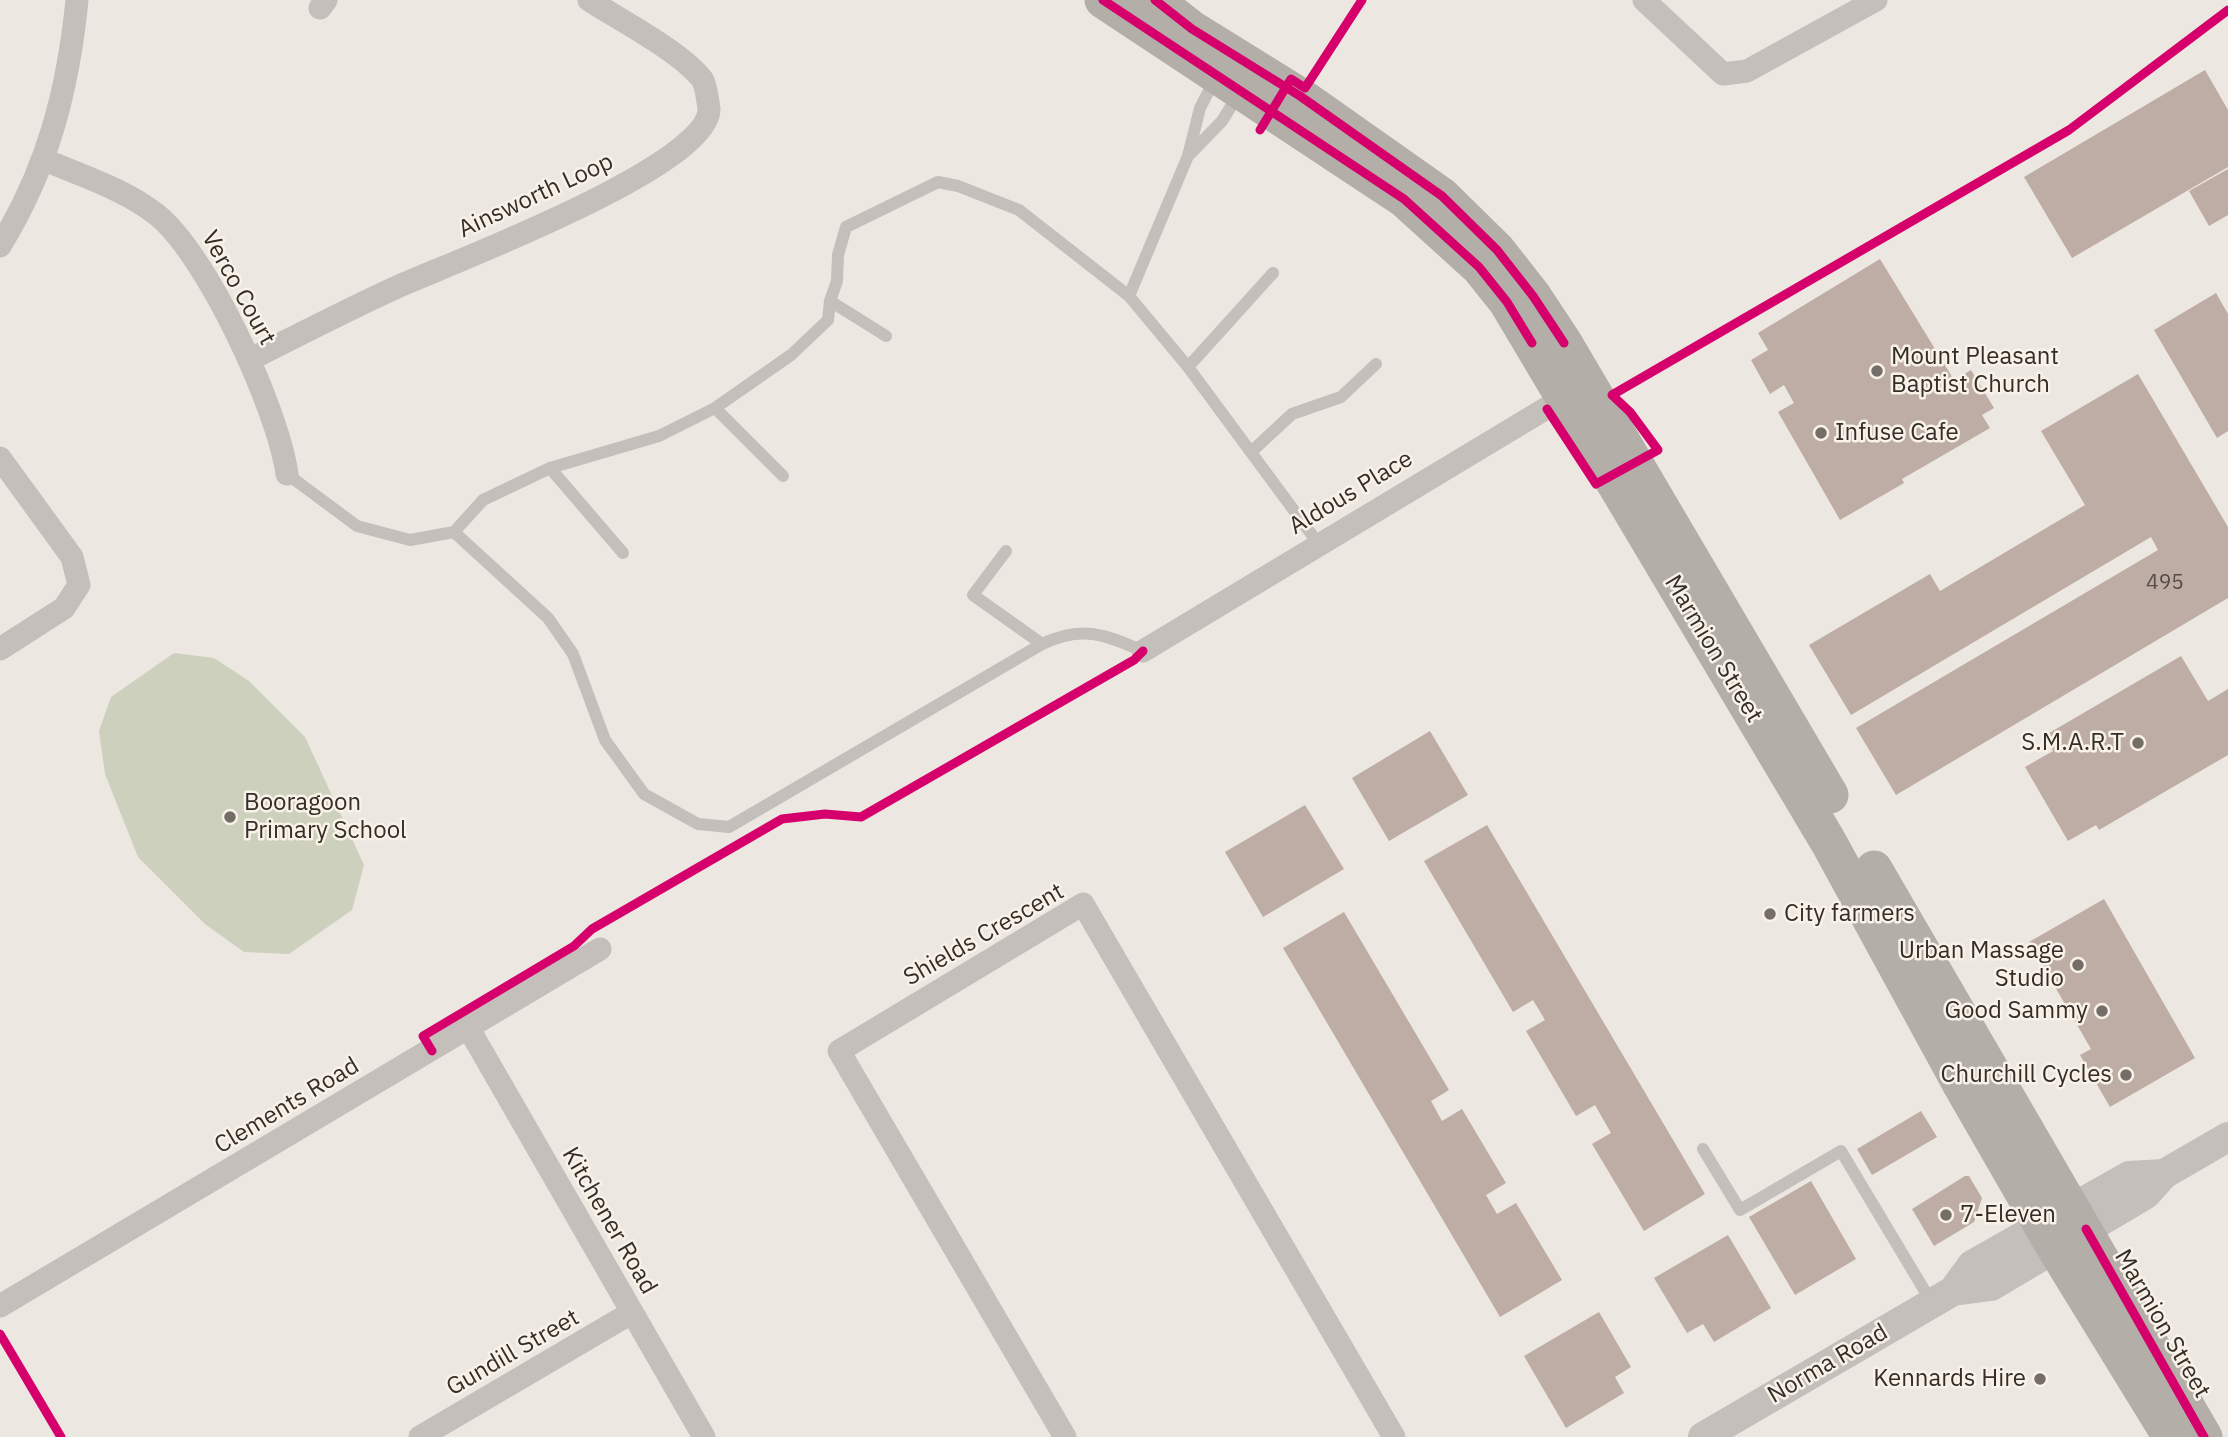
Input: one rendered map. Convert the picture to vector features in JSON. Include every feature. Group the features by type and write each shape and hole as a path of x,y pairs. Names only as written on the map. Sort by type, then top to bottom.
{"main road":[{"name":"Marmion Street","path":"1103,0 1235,71 1442,196 1471,222 1533,296 1576,391 2064,1227 2171,1437"},
{"name":"Marmion Street","path":"1155,0 1192,29 1235,71"},
{"name":"Marmion Street","path":"2064,1227 2204,1437"}],"street":[{"path":"0,246 45,160 72,53 76,0"},
{"name":"Ainsworth Loop","path":"249,360 396,288 574,212 628,183 701,132 709,112 704,81 684,62 589,0"},
{"path":"1644,0 1723,74 1747,71 1876,0"},
{"name":"Verco Court","path":"45,160 139,201 159,216 191,252 249,360 279,434 287,474"},
{"name":"Aldous Place","path":"1143,651 1318,543 1576,391"},
{"path":"0,458 72,557 79,585 64,608 0,649"},
{"name":"Shields Crescent","path":"1065,1437 839,1051 1083,904 1394,1437"},
{"name":"Clements Road","path":"0,1306 600,949"},
{"name":"Kitchener Road","path":"469,1029 705,1437"},
{"name":"Norma Road","path":"1703,1437 1942,1297 1991,1286 2129,1175 2164,1174 2228,1137"},
{"name":"Gundill Street","path":"420,1437 631,1313"}],"lane":[{"path":"1188,156 1222,121 1235,71"},
{"path":"1129,296 1188,156 1200,108 1235,71"},
{"path":"287,474 357,526 410,540 454,533 483,500 550,468 659,436 715,408 791,355 828,320 837,281 838,255 846,226 938,181 958,186 1018,210 1129,296 1188,367 1318,543"},
{"path":"1188,367 1273,273"},
{"path":"830,302 886,337"},
{"path":"1251,452 1292,414 1341,397 1376,364"},
{"path":"715,408 783,475"},
{"path":"550,468 622,553"},
{"path":"454,533 548,618 573,654 605,740 644,794 698,824 729,827 1042,644 1066,633 1106,635 1143,651"},
{"path":"1006,551 973,595 1042,644"},
{"path":"1703,1149 1740,1210 1841,1151 1942,1297"}],"green space":[{"path":"174,653 214,658 249,681 305,737 364,865 352,910 289,954 244,952 205,924 138,857 105,774 99,731 111,697"}],"building":[{"path":"2205,70 2228,110 2228,167 2072,258 2024,177"},
{"path":"2228,169 2228,215 2209,226 2189,191"},
{"path":"1880,259 1954,380 1971,370 1994,408 1982,415 1990,428 1902,479 1904,483 1840,520 1778,412 1794,403 1784,385 1770,394 1751,360 1768,350 1758,333"},
{"path":"2216,293 2228,314 2228,431 2217,438 2154,330"},
{"path":"2138,374 2228,527 2228,598 1896,795 1856,728 2158,550 2151,537 1851,715 1809,645 1930,574 1940,591 2085,505 2041,431"},
{"path":"2181,656 2208,701 2228,689 2228,755 2099,830 2096,825 2068,841 2025,767 2053,751 2044,736"},
{"path":"1430,731 1468,795 1389,841 1352,778"},
{"path":"1305,805 1344,869 1263,917 1225,852"},
{"path":"1487,825 1705,1194 1644,1231 1592,1144 1611,1133 1595,1105 1576,1116 1526,1031 1545,1020 1533,1000 1513,1012 1424,861"},
{"path":"2104,899 2195,1058 2110,1107 2080,1055 2091,1049 2029,942"},
{"path":"1344,912 1449,1090 1431,1101 1442,1121 1462,1109 1506,1183 1486,1195 1497,1214 1516,1203 1562,1280 1500,1317 1283,948"},
{"path":"1921,1111 1937,1137 1872,1175 1857,1149"},
{"name":"7-Eleven","path":"1969,1176 1982,1198 1974,1222 1934,1246 1912,1209"},
{"path":"1811,1181 1856,1259 1795,1295 1749,1217"},
{"path":"1728,1235 1771,1308 1714,1342 1703,1324 1687,1333 1654,1278"},
{"path":"1599,1312 1631,1367 1615,1377 1624,1393 1566,1428 1524,1356"}],"cycle path":[{"path":"1103,0 1404,199 1479,267 1507,302 1532,343"},
{"path":"1155,0 1192,29 1300,96 1442,196 1497,250 1533,296 1564,343"},
{"path":"1260,130 1291,79 1305,88 1362,0"},
{"path":"1547,409 1596,484 1658,450 1630,412 1612,395 2069,130 2228,10"},
{"path":"432,1051 423,1036 574,946 592,929 782,819 825,814 861,817 1134,660 1143,651"},
{"path":"2086,1229 2204,1437"},
{"path":"0,1334 61,1437"}],"place":[{"name":"Mount Pleasant Baptist Church","path":"1877,371"},
{"name":"Infuse Cafe","path":"1821,433"},
{"name":"S.M.A.R.T","path":"2138,743"},
{"name":"Booragoon Primary School","path":"230,817"},
{"name":"City farmers","path":"1770,914"},
{"name":"Urban Massage Studio","path":"2078,965"},
{"name":"Good Sammy","path":"2102,1011"},
{"name":"Churchill Cycles","path":"2126,1075"},
{"name":"7-Eleven","path":"1946,1215"},
{"name":"Kennards Hire","path":"2040,1379"}]}
